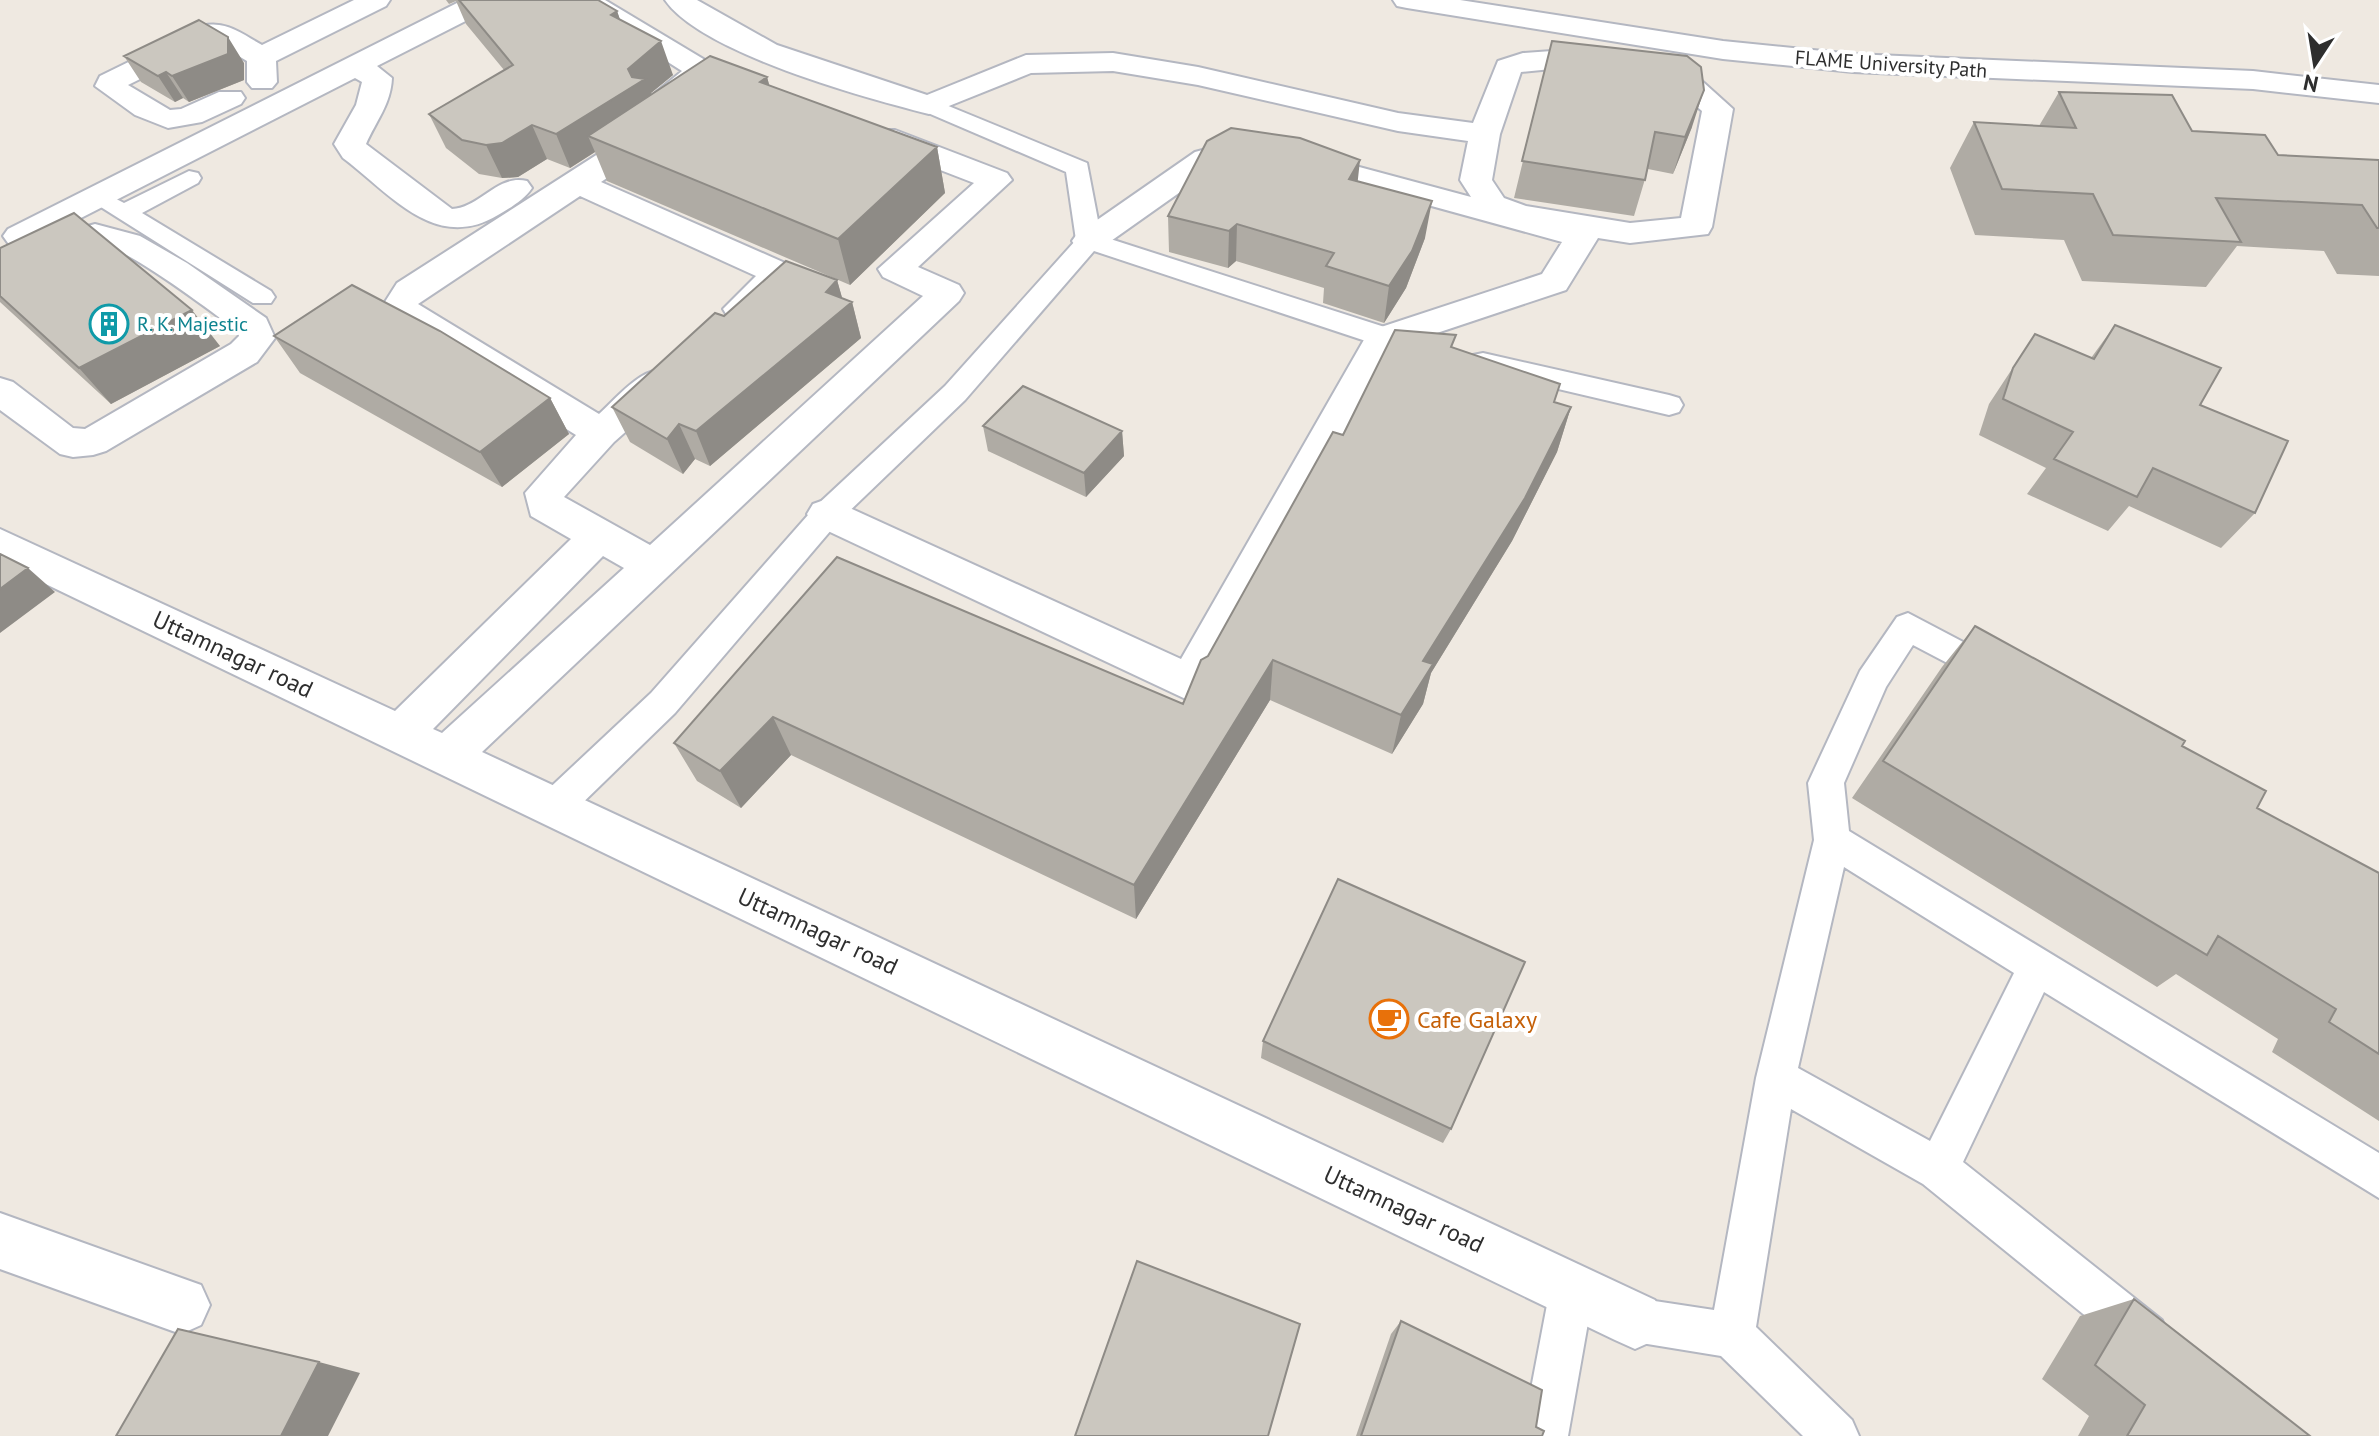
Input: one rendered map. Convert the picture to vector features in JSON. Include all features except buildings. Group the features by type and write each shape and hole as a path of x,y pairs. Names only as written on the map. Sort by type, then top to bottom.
{"street":[{"path":"0,246 110,205 262,84 376,0"},
{"path":"262,84 354,65 485,0"},
{"path":"354,65 377,78 378,94 353,136 350,144 354,151 443,218 454,221 468,217 699,76 695,66 585,0"},
{"path":"679,0 698,15 740,39 790,61 929,105 1026,64 1113,62 1198,76 1398,122 1485,134"},
{"name":"FLAME University Path","path":"1407,0 1738,52 1986,70 2253,80 2379,94"},
{"name":"FLAME University Path","path":"1548,0 1796,32 2039,49 2247,52 2353,63"},
{"path":"1552,60 1683,79 1718,109 1696,227 1630,233 1520,215 1493,205 1476,180 1485,134 1508,67 1523,62 1552,60"},
{"path":"601,433 408,315 400,305 409,291 733,79"},
{"path":"448,756 947,293 895,269 996,180 850,124"},
{"path":"827,514 1190,683 1382,339 1554,282 1582,237 1281,155 1233,151 1206,159 1089,241"},
{"path":"578,183 780,274 601,433 544,493 545,506 653,565"},
{"path":"0,280 80,239 110,234 182,275 254,326 257,338 244,353 93,442 73,444 60,437 0,391"},
{"path":"401,733 598,537"},
{"name":"Uttamnagar road","path":"0,544 1635,1320"},
{"path":"0,1241 181,1305"}],"lane":[{"path":"554,807 663,703 827,514 955,393 1089,241 1078,168 929,105"},
{"path":"110,205 189,178"},
{"path":"110,205 262,297"},
{"path":"1089,241 1382,339 1669,405"},
{"path":"1732,1335 1776,1078 1832,840 1826,783 1872,681 1908,626 2019,689"},
{"path":"1832,840 2379,1177"},
{"path":"1938,1169 2037,966"},
{"path":"1776,1078 1938,1169 2172,1357"},
{"path":"1545,1436 1572,1289"},
{"path":"1635,1320 1732,1335 1836,1436"}],"place":[{"name":"R. K. Majestic","path":"109,324"},
{"name":"Cafe Galaxy","path":"1389,1019"}]}
